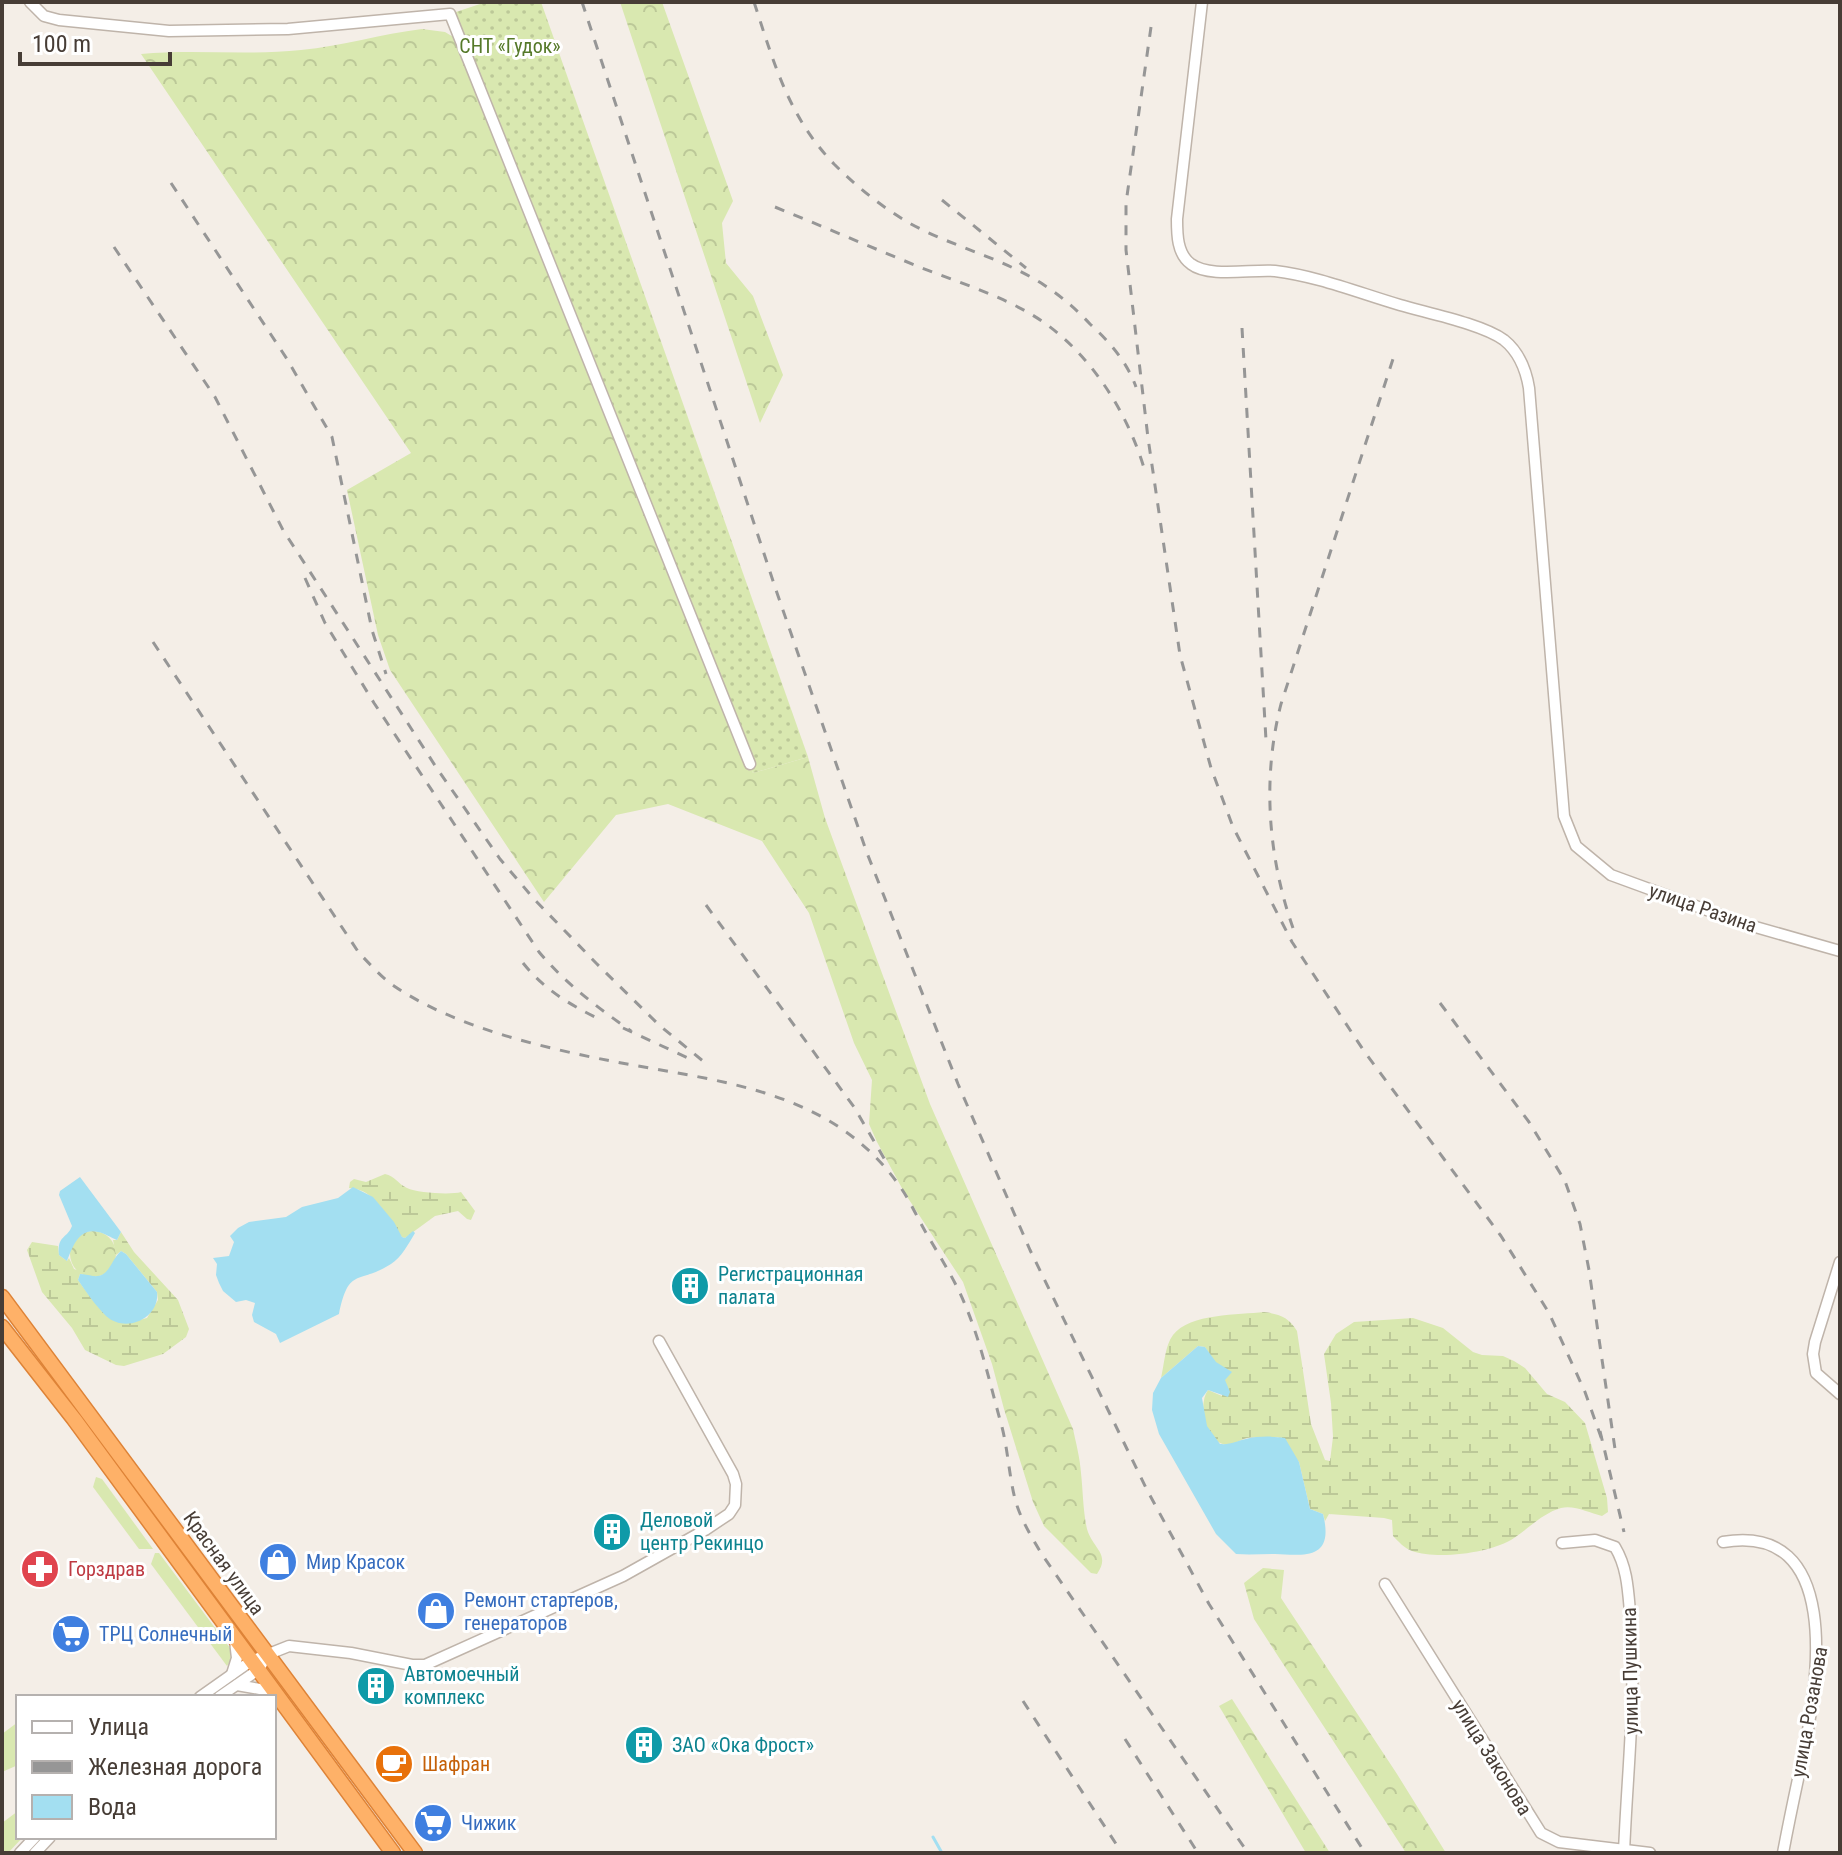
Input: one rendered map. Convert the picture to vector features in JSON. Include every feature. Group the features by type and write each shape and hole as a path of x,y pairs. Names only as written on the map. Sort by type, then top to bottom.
{"highway":[{"name":"Красная улица","path":"2,1297 415,1853"},
{"name":"Красная улица","path":"2,1327 74,1419 393,1853"}],"street":[{"path":"30,2 44,16 59,20 169,31 288,29 450,14 750,764"},
{"name":"улица Разина","path":"1202,2 1177,219 1180,247 1188,263 1198,269 1212,271 1259,270 1298,276 1438,316 1492,333 1512,349 1525,367 1564,816 1576,846 1611,875 1745,924 1840,951"},
{"path":"1835,1391 1816,1373 1813,1354 1840,1262"},
{"path":"204,1695 234,1679 267,1655 289,1646 425,1665 623,1576 686,1542 729,1514 735,1505 733,1474 659,1341"},
{"name":"улица Розанова","path":"1723,1542 1753,1540 1772,1543 1789,1552 1811,1580 1817,1603 1821,1624 1820,1664 1783,1853"},
{"name":"улица Пушкина","path":"1562,1543 1606,1542 1615,1547 1627,1579 1633,1686 1624,1851"},
{"name":"улица Законова","path":"1385,1584 1541,1833 1559,1842 1650,1853"},
{"path":"221,1695 234,1679 237,1658 234,1637"},
{"path":"234,1679 272,1695"},
{"path":"276,1698 283,1704"}],"green space":[{"name":"СНТ «Гудок»","path":"486,2 541,2 808,757 753,773 450,14"},
{"path":"620,2 662,2 733,201 722,223 726,263 753,296 783,375 760,423"},
{"path":"422,29 445,32 460,41 753,773 808,757 825,818 930,1104 1073,1429 1087,1529 1102,1556 1097,1574 1091,1573 1044,1526 1033,1502 992,1364 963,1282 904,1192 877,1142 869,1124 872,1080 854,1043 809,913 762,841 668,804 616,815 544,902 390,670 378,635 347,490 411,453 141,54 301,50"},
{"path":"385,1174 412,1190 461,1192 475,1211 471,1220 458,1211 435,1216 405,1238 402,1237 374,1199 349,1188 354,1179 366,1182"},
{"path":"93,1231 109,1238 116,1254 109,1270 93,1277 77,1270 70,1254 77,1238"},
{"path":"121,1232 134,1252 178,1300 189,1329 186,1337 163,1354 124,1366 85,1350 72,1328 42,1292 27,1250 32,1242 58,1246 59,1255 67,1261 69,1258 74,1269 86,1273 80,1274 78,1280 106,1313 123,1320 147,1318 158,1300 157,1292 126,1254 121,1251 116,1255 113,1240 117,1240"},
{"path":"1264,1312 1283,1317 1297,1331 1311,1424 1325,1460 1330,1461 1333,1437 1324,1354 1336,1334 1354,1322 1413,1318 1443,1328 1473,1352 1503,1356 1514,1361 1525,1368 1547,1394 1565,1402 1585,1423 1607,1498 1608,1512 1602,1516 1577,1508 1561,1508 1504,1543 1450,1555 1423,1554 1406,1548 1393,1536 1392,1520 1329,1514 1325,1521 1323,1514 1310,1509 1299,1462 1278,1437 1247,1438 1226,1445 1211,1435 1203,1412 1205,1396 1208,1390 1222,1396 1225,1380 1205,1347 1198,1346 1161,1378 1168,1344 1181,1328 1216,1316"},
{"path":"96,1477 102,1479 153,1549 139,1549 93,1487"},
{"path":"155,1553 159,1553 230,1648 231,1660 227,1666 151,1564"},
{"path":"1263,1568 1284,1570 1281,1598 1446,1853 1406,1853 1254,1619 1244,1583"},
{"path":"1232,1699 1330,1853 1306,1853 1219,1706"},
{"path":"16,1724 16,1766 2,1772 2,1734"},
{"path":"16,1812 16,1839 21,1839 8,1853 2,1853 2,1823"}],"water":[{"path":"80,1177 121,1232 117,1240 101,1233 86,1233 77,1240 67,1261 59,1255 59,1249 61,1240 72,1226 59,1195"},
{"path":"353,1187 373,1197 402,1237 413,1231 415,1233 395,1261 351,1283 339,1314 280,1343 276,1334 254,1322 255,1303 246,1300 236,1302 223,1291 213,1258 229,1256 234,1242 230,1236 249,1222 286,1217 302,1207 338,1198"},
{"path":"121,1251 157,1292 153,1309 147,1316 123,1324 106,1316 78,1280 80,1274 103,1274"},
{"path":"1198,1346 1205,1347 1216,1362 1232,1372 1225,1380 1230,1392 1228,1397 1208,1390 1202,1398 1207,1426 1220,1444 1255,1437 1285,1438 1299,1462 1310,1509 1323,1514 1325,1539 1316,1551 1298,1555 1236,1554 1216,1534 1159,1434 1152,1410 1153,1393 1161,1378"}],"waterway":[{"path":"933,1837 942,1853"}],"railway":[{"path":"582,2 776,590 867,853 958,1084 1030,1250 1147,1490 1209,1604 1365,1853"},
{"path":"754,2 784,88 805,127 834,164 871,197 911,224 1012,267 1056,294 1111,345 1136,387"},
{"path":"1151,27 1126,203 1126,250 1148,438 1180,655 1211,768 1233,827 1292,942 1364,1051 1501,1236 1549,1313 1585,1392 1602,1440"},
{"path":"171,183 287,359 332,437 372,630 386,674"},
{"path":"942,200 1026,268"},
{"path":"775,207 990,294 1049,326 1068,342 1101,380 1126,423 1144,468"},
{"path":"114,247 215,397 283,530 436,767 500,859 596,963 659,1025 709,1066"},
{"path":"1242,328 1266,740"},
{"path":"1293,928 1278,873 1270,817 1275,732 1281,704 1393,359"},
{"path":"305,578 325,623 374,703 539,952 582,994 631,1031"},
{"path":"153,642 359,953 394,986 444,1013 499,1034 771,1095 807,1109 842,1129 873,1155 901,1188 965,1305 1002,1427 1015,1499 1030,1533 1248,1853"},
{"path":"706,905 854,1107 885,1160"},
{"path":"523,963 557,995 597,1018"},
{"path":"1440,1003 1529,1122 1565,1181 1580,1224 1589,1270 1615,1449"},
{"path":"623,1028 688,1058"},
{"path":"1600,1431 1624,1532"},
{"path":"1023,1701 1122,1853"},
{"path":"1125,1739 1198,1853"}],"place":[{"name":"Регистрационная палата","path":"690,1286"},
{"name":"Деловой центр Рекинцо","path":"612,1532"},
{"name":"Мир Красок","path":"278,1562"},
{"name":"Горздрав","path":"40,1569"},
{"name":"Ремонт стартеров, генераторов","path":"436,1611"},
{"name":"ТРЦ Солнечный","path":"71,1634"},
{"name":"Автомоечный комплекс","path":"376,1686"},
{"name":"ЗАО «Ока Фрост»","path":"644,1745"},
{"name":"Шафран","path":"394,1764"},
{"name":"Чижик","path":"433,1823"}]}
